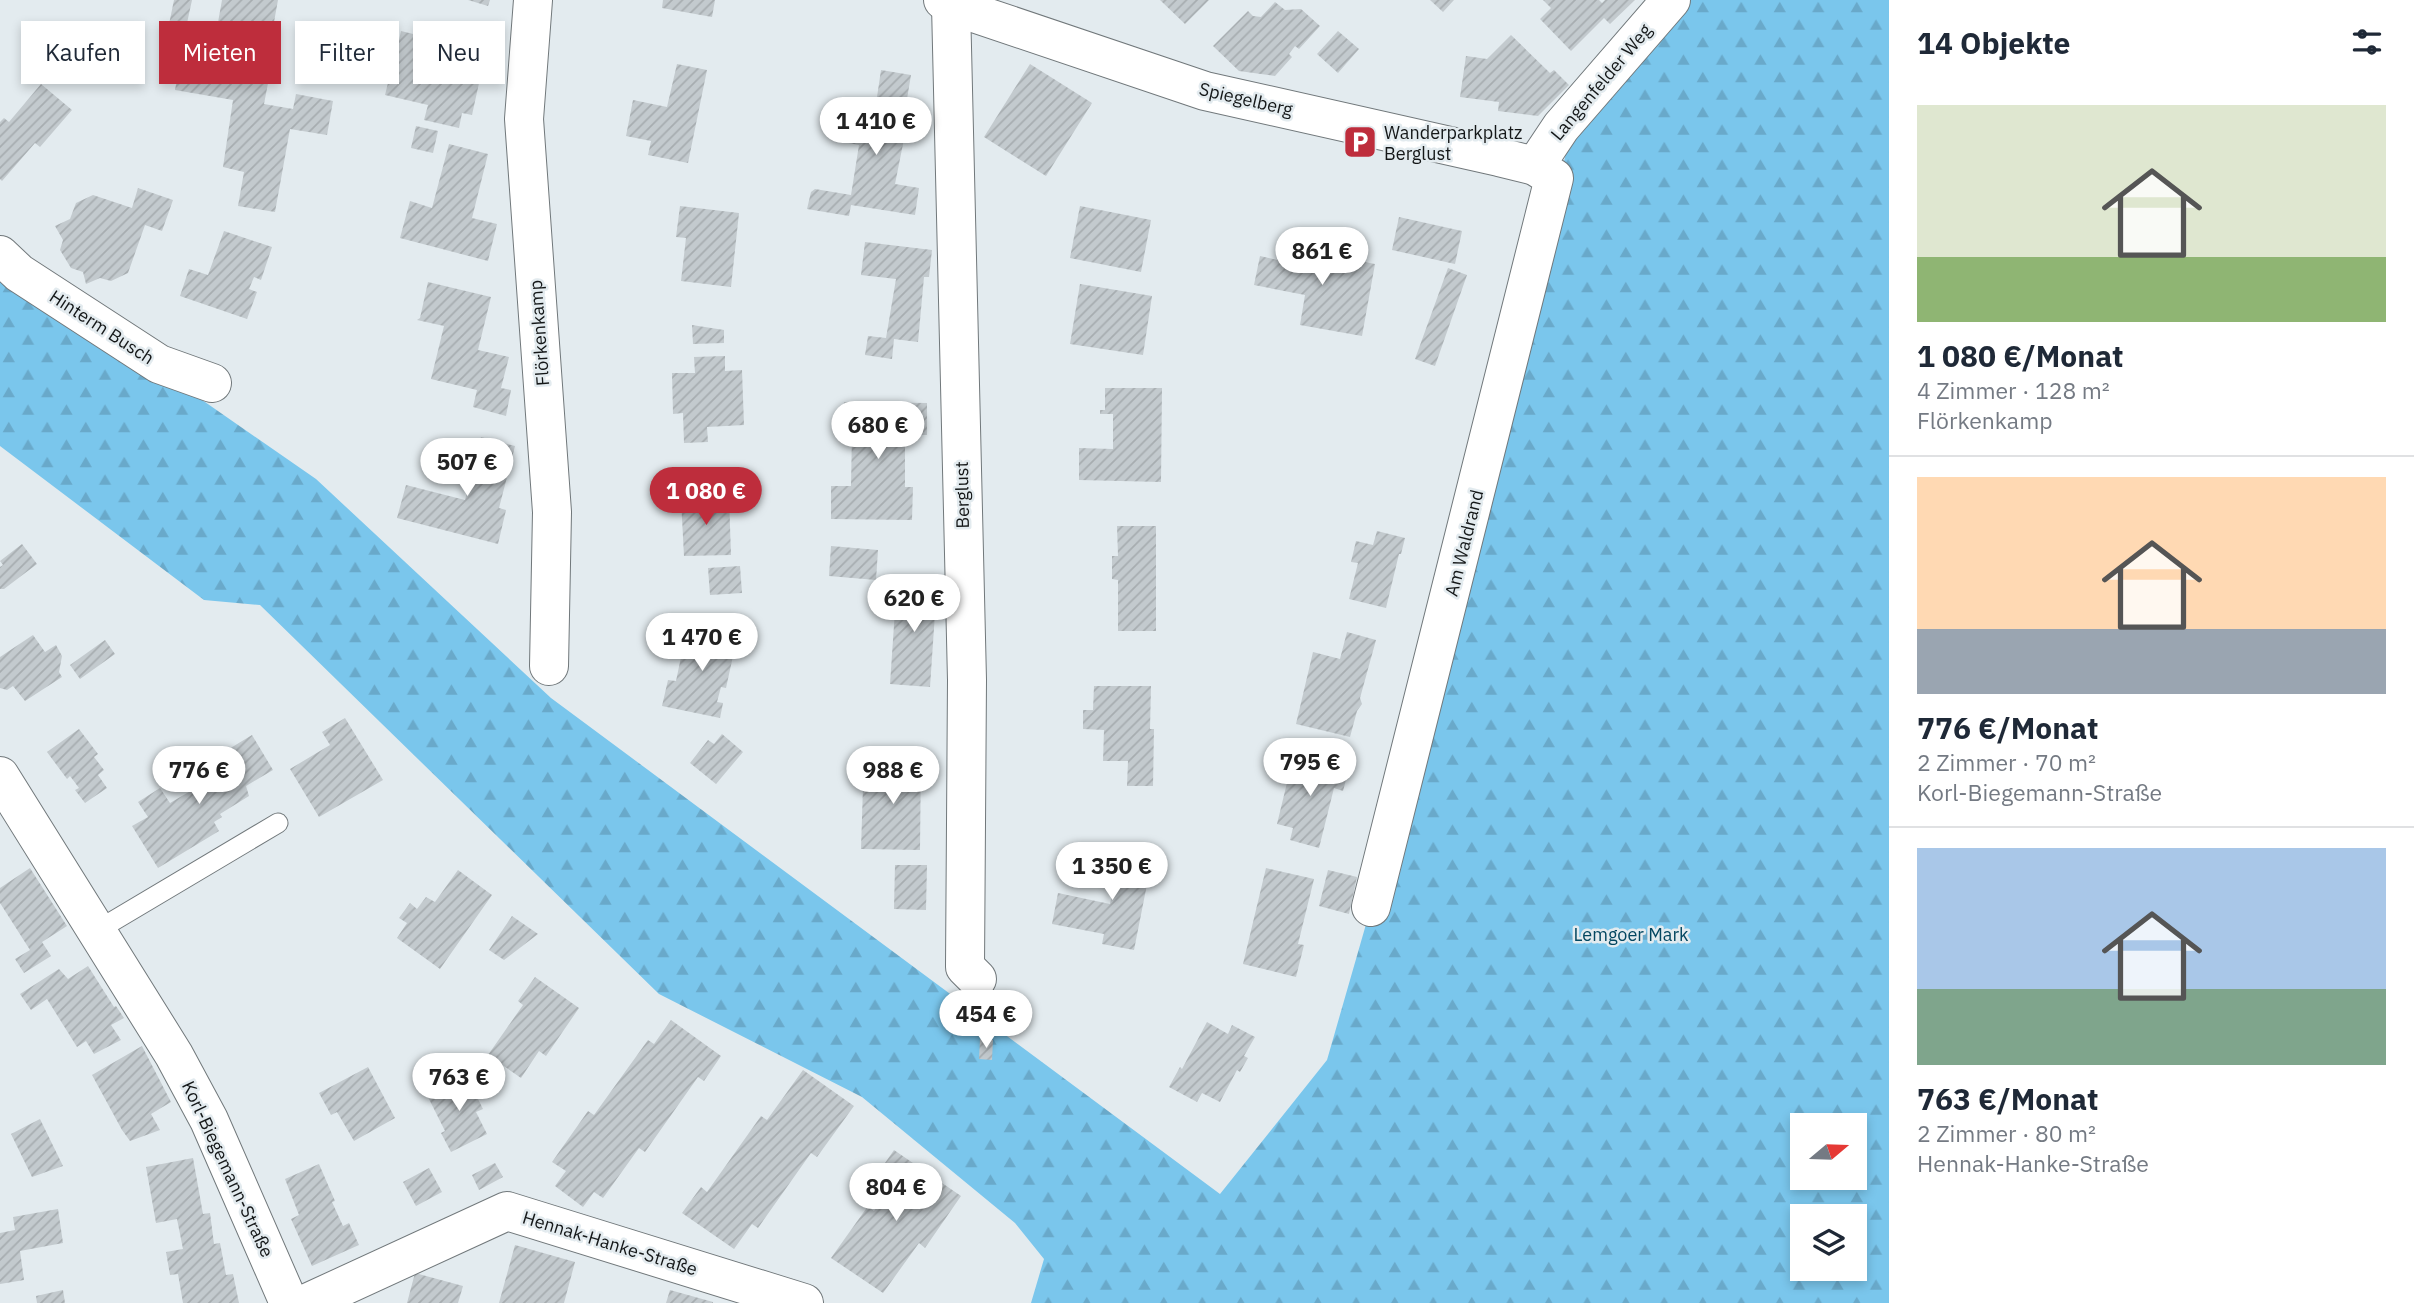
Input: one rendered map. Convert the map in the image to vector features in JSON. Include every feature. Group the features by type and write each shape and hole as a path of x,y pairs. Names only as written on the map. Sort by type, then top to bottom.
{"street":[{"name":"Flörkenkamp","path":"533,0 524,119 552,512 549,666"},
{"name":"Langenfelder Weg","path":"1544,172 1561,127 1671,0"},
{"name":"Spiegelberg","path":"947,3 1205,91 1544,172"},
{"name":"Berglust","path":"947,3 966,666 965,967 977,979"},
{"name":"Am Waldrand","path":"1371,907 1549,206 1544,172"},
{"name":"Hinterm Busch","path":"0,255 19,273 159,364 212,383"},
{"name":"Korl-Biegemann-Straße","path":"0,776 174,1055 209,1120 289,1303"},
{"name":"Hennak-Hanke-Straße","path":"307,1303 507,1211 804,1303"}],"lane":[{"path":"98,930 278,823"}],"green space":[{"name":"Lemgoer Mark","path":"1686,0 1889,0 1889,1303 1031,1303 1044,1259 1015,1223 862,1097 659,994 260,605 204,600 0,446 0,273 11,283 205,402 316,479 551,698 1220,1194 1327,1060 1452,625 1567,149"}],"building":[{"path":"174,0 192,0 187,21 170,21"},
{"path":"222,0 278,0 274,21 218,21"},
{"path":"468,0 490,0 488,6"},
{"path":"663,0 715,0 712,17 662,8"},
{"path":"1160,0 1209,0 1185,24"},
{"path":"1430,0 1454,0 1443,12"},
{"path":"1543,0 1599,0 1602,3 1605,0 1635,0 1610,24 1604,18 1571,51 1540,19 1551,8"},
{"path":"1275,2 1285,10 1301,9 1320,26 1299,49 1295,46 1289,54 1292,57 1275,76 1239,71 1213,46 1248,11 1253,16 1261,17"},
{"path":"401,31 413,34 413,84 479,84 472,115 462,113 459,128 424,120 428,105 385,95 388,84 399,84"},
{"path":"1338,31 1359,49 1338,73 1317,54"},
{"path":"1511,35 1550,73 1554,70 1569,85 1538,116 1498,111 1499,102 1460,97 1466,56 1487,59"},
{"path":"677,64 707,70 688,163 648,155 651,141 626,136 633,100 667,107"},
{"path":"1030,64 1092,103 1046,176 984,137"},
{"path":"881,70 911,75 902,129 906,129 895,184 919,188 915,215 851,205 849,216 807,209 811,192 815,189 851,195 859,145 843,142 847,120 873,124"},
{"path":"41,84 72,110 40,147 35,143 2,181 0,122 4,118 9,122"},
{"path":"176,84 268,84 264,104 293,109 296,94 333,101 327,135 290,129 275,212 238,206 244,172 223,167 233,100 175,90"},
{"path":"416,126 438,131 433,153 411,148"},
{"path":"449,144 488,154 472,218 497,224 488,261 400,238 410,201 432,208"},
{"path":"138,188 173,200 162,231 145,225 128,273 111,281 100,278 86,284 83,272 71,268 60,250 63,240 55,226 70,219 76,203 93,195 132,208"},
{"path":"680,206 739,213 731,287 681,281 686,238 676,237"},
{"path":"1080,206 1151,220 1141,272 1070,258"},
{"path":"1399,217 1462,231 1455,264 1392,250"},
{"path":"224,231 272,247 261,280 254,277 249,289 257,292 247,319 180,296 189,269 208,275"},
{"path":"865,242 932,250 929,277 924,277 918,342 894,339 892,359 865,355 868,336 886,338 896,279 861,275"},
{"path":"1279,245 1375,264 1362,336 1300,325 1305,295 1254,285 1260,256 1277,260"},
{"path":"1448,268 1467,275 1435,366 1415,359"},
{"path":"428,282 491,297 478,350 509,357 501,388 511,390 506,416 473,407 477,390 431,379 444,326 417,320 420,318"},
{"path":"1080,284 1152,296 1143,355 1070,344"},
{"path":"692,325 724,330 724,343 693,344"},
{"path":"725,356 725,371 742,370 744,425 707,427 708,442 684,443 683,413 673,414 672,373 695,373 694,357"},
{"path":"1105,388 1162,388 1161,482 1079,480 1079,448 1113,449 1113,414 1100,414 1100,410 1105,410"},
{"path":"844,402 927,403 927,435 905,435 905,487 913,487 912,520 831,519 831,486 851,486 852,432 843,431"},
{"path":"481,437 515,446 499,508 506,510 498,544 397,518 406,485 465,500 471,476 469,472 472,472"},
{"path":"729,497 731,555 684,556 681,499"},
{"path":"1117,526 1156,526 1156,631 1118,631 1118,580 1112,579 1112,556 1118,556"},
{"path":"1377,531 1405,538 1386,608 1349,599 1358,563 1351,562 1356,541 1373,545"},
{"path":"22,544 37,564 4,589 0,589 0,567 3,565 0,561"},
{"path":"831,546 878,550 876,580 829,576"},
{"path":"740,566 742,593 710,595 708,568"},
{"path":"897,581 937,584 930,687 890,684"},
{"path":"706,623 734,629 730,646 735,647 726,688 721,687 717,702 723,703 720,718 662,706 668,680 676,681 685,638 702,639"},
{"path":"1347,632 1376,640 1360,698 1362,704 1357,711 1350,737 1296,724 1313,652 1340,659"},
{"path":"33,635 45,652 56,645 62,656 59,672 62,677 25,701 13,686 7,690 0,688 0,657"},
{"path":"105,640 115,654 80,679 70,665"},
{"path":"1094,686 1151,686 1150,729 1154,729 1153,786 1127,786 1128,761 1103,761 1104,730 1083,729 1083,710 1093,710"},
{"path":"345,718 383,780 319,817 290,769 330,745 322,732"},
{"path":"79,729 98,754 94,757 104,770 98,775 107,788 85,803 75,790 79,788 70,776 67,779 47,752"},
{"path":"722,734 743,752 716,784 690,763 708,740 714,744"},
{"path":"252,735 273,770 246,786 249,796 220,814 222,817 214,822 219,831 158,868 132,826 148,817 138,802 160,788 170,803 194,789 232,766 224,752"},
{"path":"887,754 921,754 920,850 861,849 863,786 867,786 867,774 887,774"},
{"path":"1294,754 1349,768 1343,791 1334,788 1319,848 1290,840 1293,828 1277,824"},
{"path":"1122,843 1154,849 1134,950 1102,944 1104,934 1052,924 1058,893 1110,904"},
{"path":"895,865 927,865 926,910 894,909"},
{"path":"30,868 67,926 42,942 51,956 24,973 15,959 30,950 0,903 0,888"},
{"path":"1266,868 1314,879 1298,944 1304,945 1296,977 1243,964"},
{"path":"458,870 492,895 440,969 397,938 407,923 399,918 410,903 417,909 426,897 435,902"},
{"path":"1328,870 1357,877 1349,914 1319,906"},
{"path":"512,916 538,934 504,960 489,950"},
{"path":"88,966 124,1018 111,1025 121,1040 94,1054 86,1041 77,1047 47,999 31,1010 20,994 59,969 68,979"},
{"path":"535,977 579,1008 546,1056 539,1051 521,1078 488,1055 523,1005 518,1001"},
{"path":"671,1020 721,1056 704,1081 698,1077 645,1152 639,1148 603,1198 594,1192 583,1207 555,1186 566,1171 552,1162 588,1111 594,1115 648,1040 654,1044"},
{"path":"1207,1022 1228,1034 1232,1025 1255,1037 1244,1056 1248,1058 1240,1072 1237,1070 1220,1102 1202,1093 1197,1102 1169,1087 1180,1067 1182,1069"},
{"path":"980,1039 993,1040 992,1060 979,1059"},
{"path":"142,1046 171,1102 151,1114 160,1130 130,1141 92,1075"},
{"path":"368,1067 395,1118 354,1141 337,1112 331,1115 319,1093"},
{"path":"803,1070 854,1106 817,1157 811,1153 758,1228 752,1224 734,1249 682,1213 701,1187 707,1192 761,1116 767,1120"},
{"path":"464,1071 483,1109 476,1112 487,1134 451,1152 441,1133 445,1131 429,1099 451,1088 447,1080"},
{"path":"40,1119 63,1166 32,1177 11,1134"},
{"path":"894,1150 961,1196 925,1248 919,1243 883,1293 831,1258 868,1206 874,1211 891,1186 876,1176"},
{"path":"193,1158 203,1214 210,1213 214,1244 220,1243 226,1275 233,1274 239,1303 183,1303 178,1274 170,1275 166,1252 183,1249 177,1219 156,1223 146,1167"},
{"path":"495,1163 503,1177 479,1190 472,1175"},
{"path":"319,1164 343,1226 349,1223 359,1245 312,1266 291,1219 299,1215 285,1179"},
{"path":"429,1168 442,1192 416,1206 403,1182"},
{"path":"58,1209 63,1243 20,1251 24,1280 0,1284 0,1233 15,1230 13,1217"},
{"path":"515,1245 575,1262 564,1303 499,1303"},
{"path":"415,1273 463,1286 458,1303 407,1303"},
{"path":"63,1290 65,1303 37,1303 36,1296"},
{"path":"670,1290 713,1302 713,1303 666,1303"}],"place":[{"name":"Wanderparkplatz Berglust","path":"1360,142"}]}
